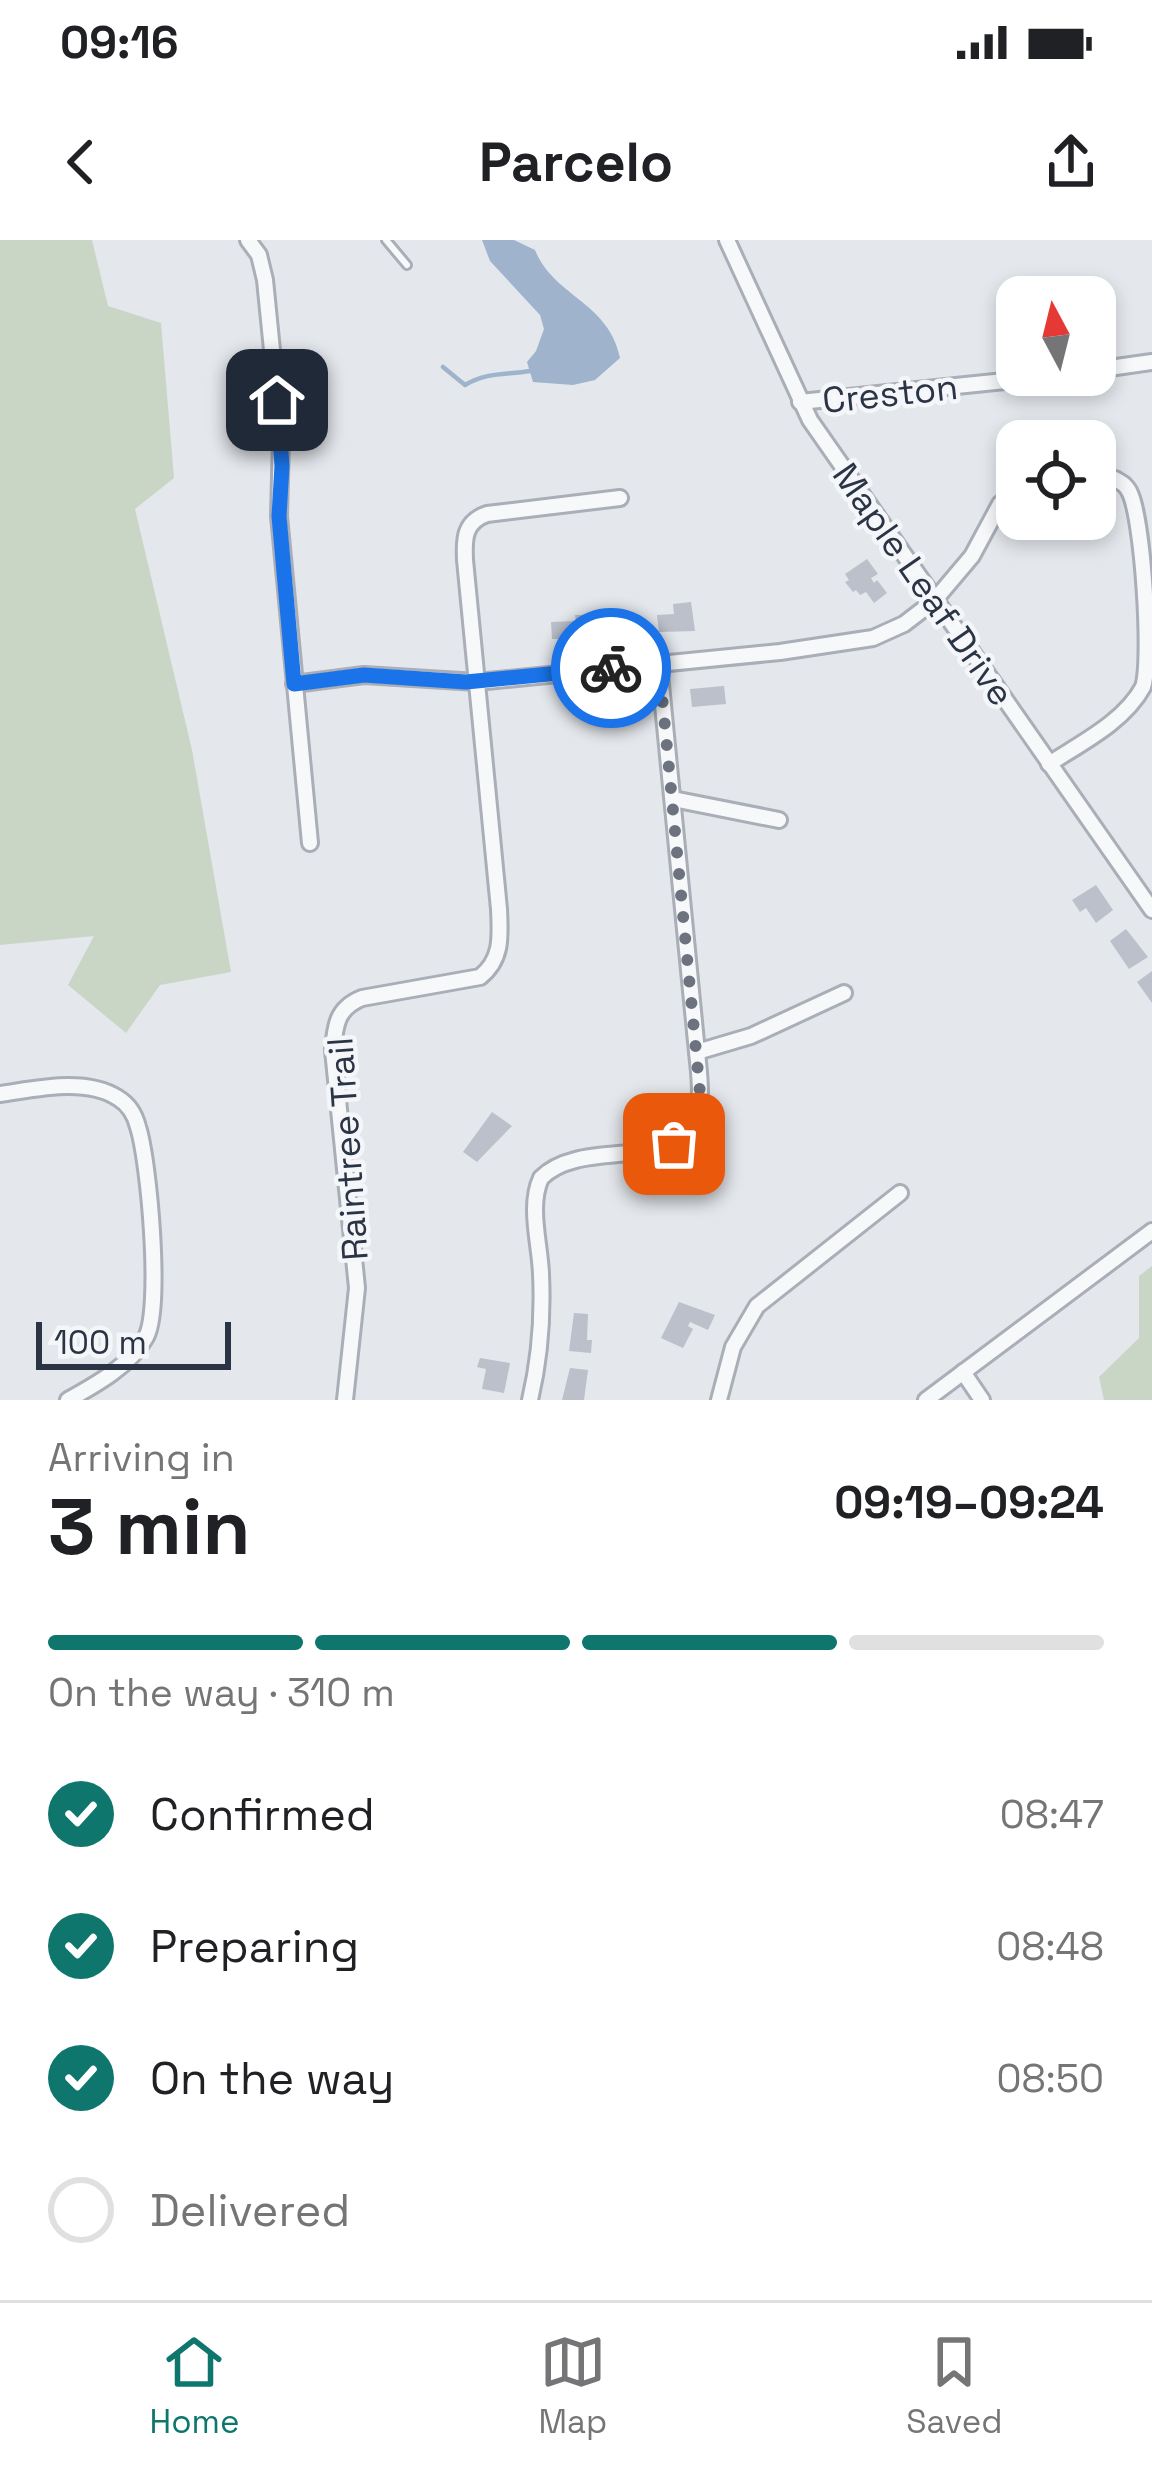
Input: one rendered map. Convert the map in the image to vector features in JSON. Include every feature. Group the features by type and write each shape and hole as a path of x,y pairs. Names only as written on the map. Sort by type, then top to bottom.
{"street":[{"path":"248,240 262,265 268,303 281,440 279,516 310,843"},
{"name":"Maple Leaf Drive","path":"727,240 800,402 934,602 1152,910"},
{"path":"1116,367 1152,362"},
{"name":"Creston","path":"800,402 996,383"},
{"path":"1049,764 1127,709 1149,669 1147,604 1131,495 1116,480"},
{"name":"Raintree Trail","path":"345,1400 357,1288 334,1032 340,1014 350,1003 378,994 480,977 494,963 500,938 464,540 471,522 487,514 620,498"},
{"path":"294,684 364,675 477,682 847,644 904,624 934,602 972,556 996,511"},
{"path":"530,1400 541,1331 536,1203 540,1181 565,1161 658,1149 681,1140 698,1112 698,1052 659,664"},
{"path":"673,799 778,820"},
{"path":"698,1052 752,1036 844,993"},
{"path":"0,1094 76,1087 107,1092 126,1104 141,1137 153,1262 152,1324 128,1360 74,1398"},
{"path":"719,1400 733,1347 757,1306 900,1193"},
{"path":"926,1400 1152,1231"},
{"path":"963,1372 982,1400"}],"lane":[{"path":"386,240 406,265"}],"green space":[{"path":"0,240 92,240 108,306 161,323 174,478 135,509 192,750 231,972 160,985 126,1033 68,985 94,936 0,945"},
{"path":"1152,1266 1152,1400 1104,1400 1099,1377 1139,1338 1139,1276"}],"water":[{"path":"482,240 514,240 535,250 555,279 605,324 620,358 595,380 573,385 533,382 527,362 544,329 540,315 490,261"}],"building":[{"path":"867,559 878,574 871,578 887,593 874,603 866,592 853,592 845,582 849,580 845,574"},
{"path":"691,602 695,631 659,632 657,615 674,614 673,604"},
{"path":"626,614 626,626 646,621 646,638 631,638 631,633 622,643 606,640 605,616"},
{"path":"575,615 588,615 590,642 572,642 571,633 564,633 564,639 552,639 551,622 576,621"},
{"path":"724,686 726,704 692,707 690,689"},
{"path":"628,697 630,717 600,719 598,700"},
{"path":"1096,885 1113,910 1096,923 1086,908 1080,912 1072,900"},
{"path":"1126,929 1148,957 1129,969 1110,941"},
{"path":"1152,971 1152,1003 1137,982"},
{"path":"492,1112 512,1126 477,1162 463,1152"},
{"path":"679,1302 715,1315 708,1330 690,1322 693,1329 683,1348 661,1338"},
{"path":"574,1313 588,1314 591,1353 569,1351"},
{"path":"480,1358 510,1363 504,1393 482,1389 486,1369 477,1367"},
{"path":"570,1368 588,1370 584,1400 562,1400"}],"waterway":[{"path":"443,367 465,385 489,376 530,371"}],"way so far":[{"path":"611,668 659,664 700,1093 695,1120 674,1144"}],"route":[{"path":"277,400 282,466 279,516 294,684 364,675 466,682 611,668"}]}
